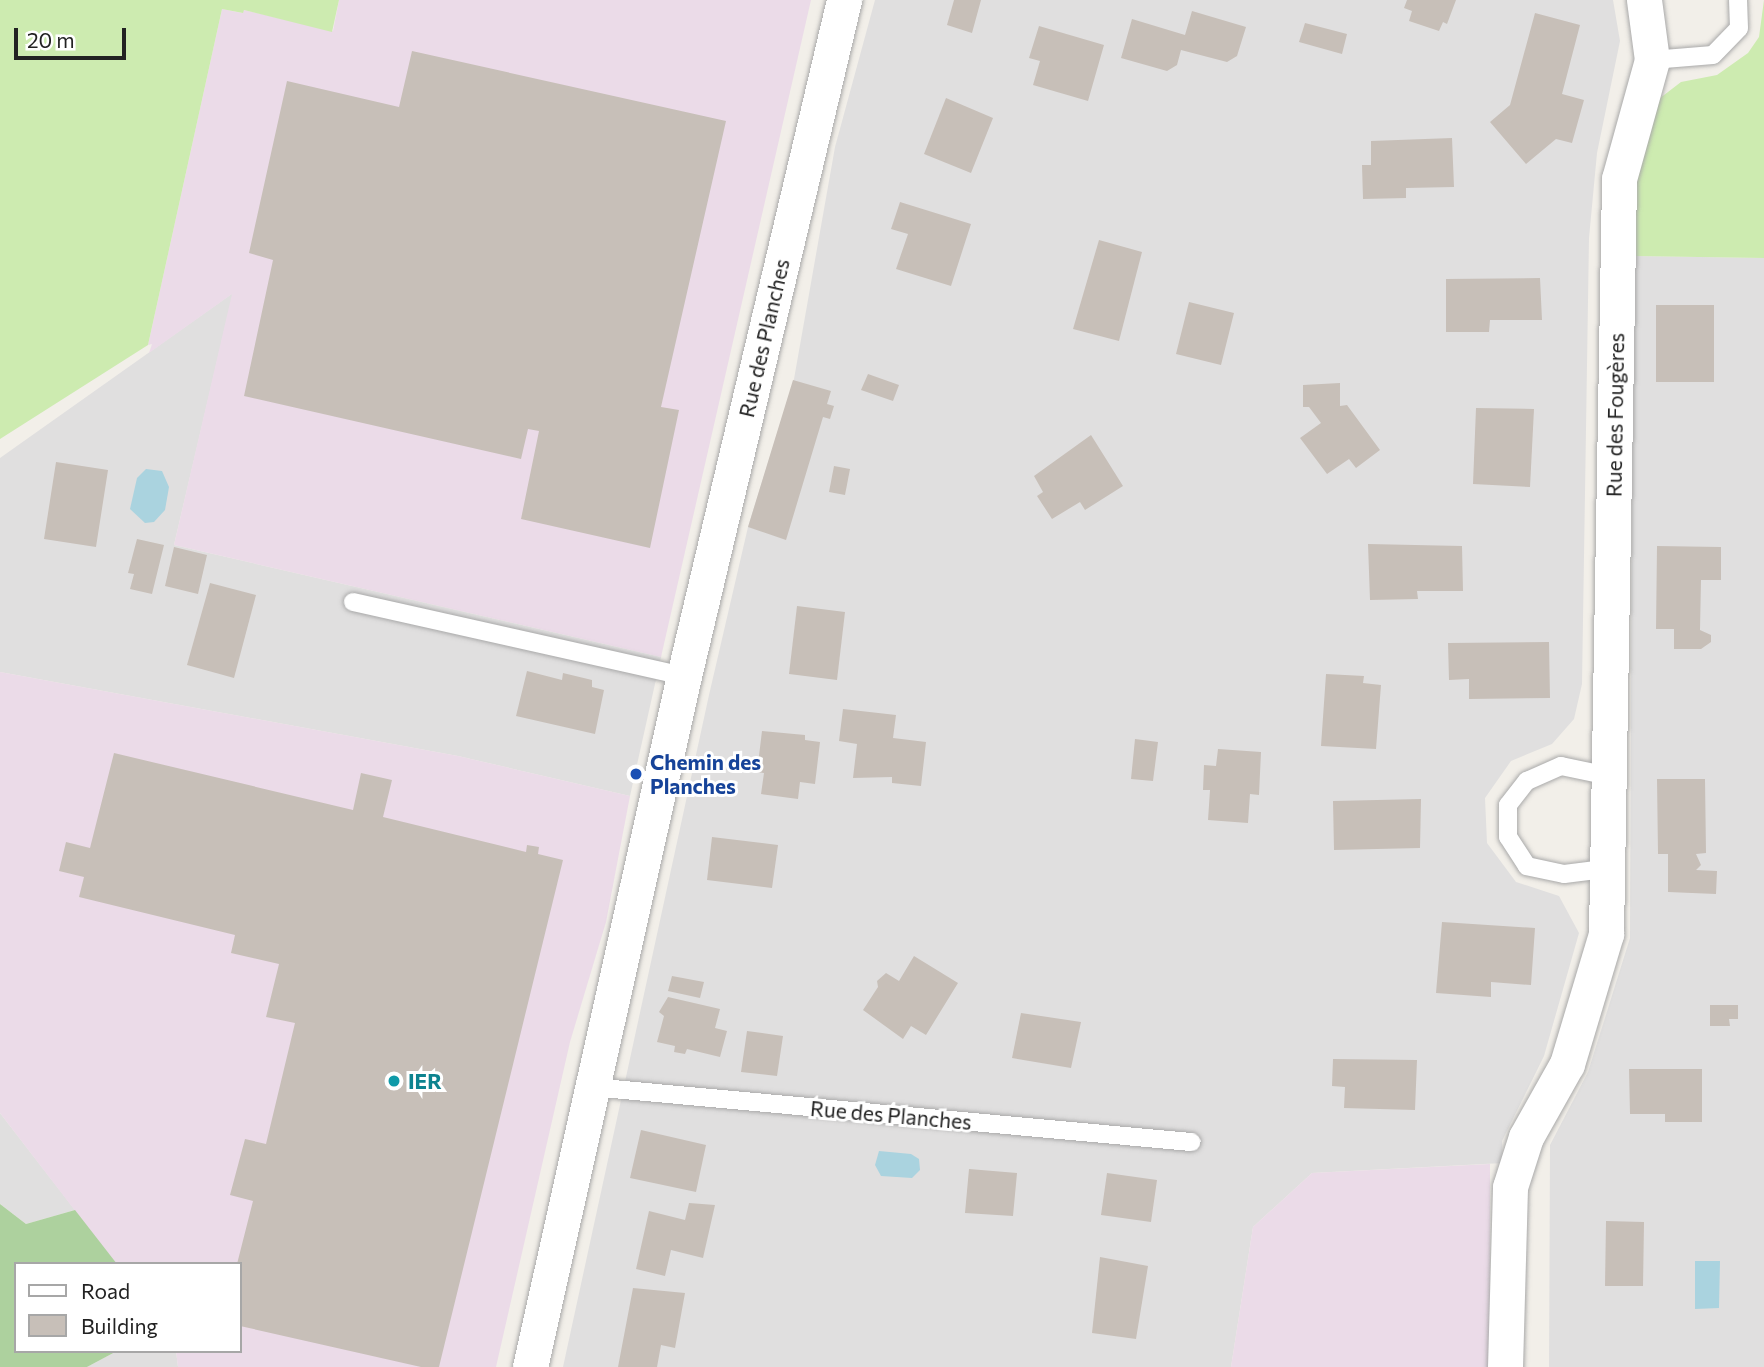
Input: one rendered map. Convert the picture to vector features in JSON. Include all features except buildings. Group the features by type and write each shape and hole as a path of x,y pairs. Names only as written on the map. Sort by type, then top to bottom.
{"street":[{"name":"Rue des Planches","path":"530,1367 684,676 844,0"},
{"name":"Rue des Fougères","path":"1505,1367 1510,1187 1526,1137 1567,1064 1606,934 1604,869 1609,776 1619,179 1652,60 1644,0"}],"lane":[{"path":"1652,60 1713,55 1739,28 1738,0"},
{"path":"354,602 684,676"},
{"path":"1604,869 1564,874 1527,866 1508,837 1508,805 1527,781 1561,766 1609,776"},
{"name":"Rue des Planches","path":"591,1087 1191,1142"}],"shaded area":[{"path":"339,0 811,0 661,657 174,545 232,294 149,353 152,344 148,345 222,9 242,13 244,10 333,31"},
{"path":"875,0 1613,0 1620,41 1597,153 1589,238 1582,684 1574,719 1552,744 1511,761 1485,798 1487,843 1516,882 1559,896 1579,933 1544,1056 1502,1141 1503,1163 1312,1173 1253,1227 1231,1367 563,1367 709,695 748,527 794,379 835,147"},
{"path":"1633,256 1764,258 1764,1367 1549,1367 1550,1145 1588,1072 1630,938"},
{"path":"233,293 174,545 661,657 630,796 458,756 0,672 0,458"},
{"path":"0,672 458,756 630,796 606,922 570,1042 496,1367 178,1367 176,1353 242,1353 242,1262 114,1262 0,1113"},
{"path":"0,1113 75,1210 26,1224 0,1204"},
{"path":"1490,1164 1490,1367 1231,1367 1253,1227 1312,1173"},
{"path":"113,1353 176,1353 178,1367 87,1367"}],"green space":[{"path":"0,0 339,0 332,32 244,10 243,13 222,9 148,345 0,439"},
{"path":"1764,0 1764,258 1633,256 1637,173 1655,102 1681,82 1717,75 1748,53 1759,37"},
{"path":"0,1204 26,1224 75,1210 115,1262 14,1262 14,1353 113,1353 87,1367 0,1367"}],"water":[{"path":"146,469 162,471 169,487 165,510 154,522 145,523 130,509 137,478"},
{"path":"879,1151 911,1154 919,1159 920,1170 912,1178 881,1176 875,1165"},
{"path":"1695,1261 1720,1261 1719,1308 1695,1309"}],"place":[{"name":"Chemin des Planches","path":"636,774"},
{"name":"IER","path":"394,1081"}]}
